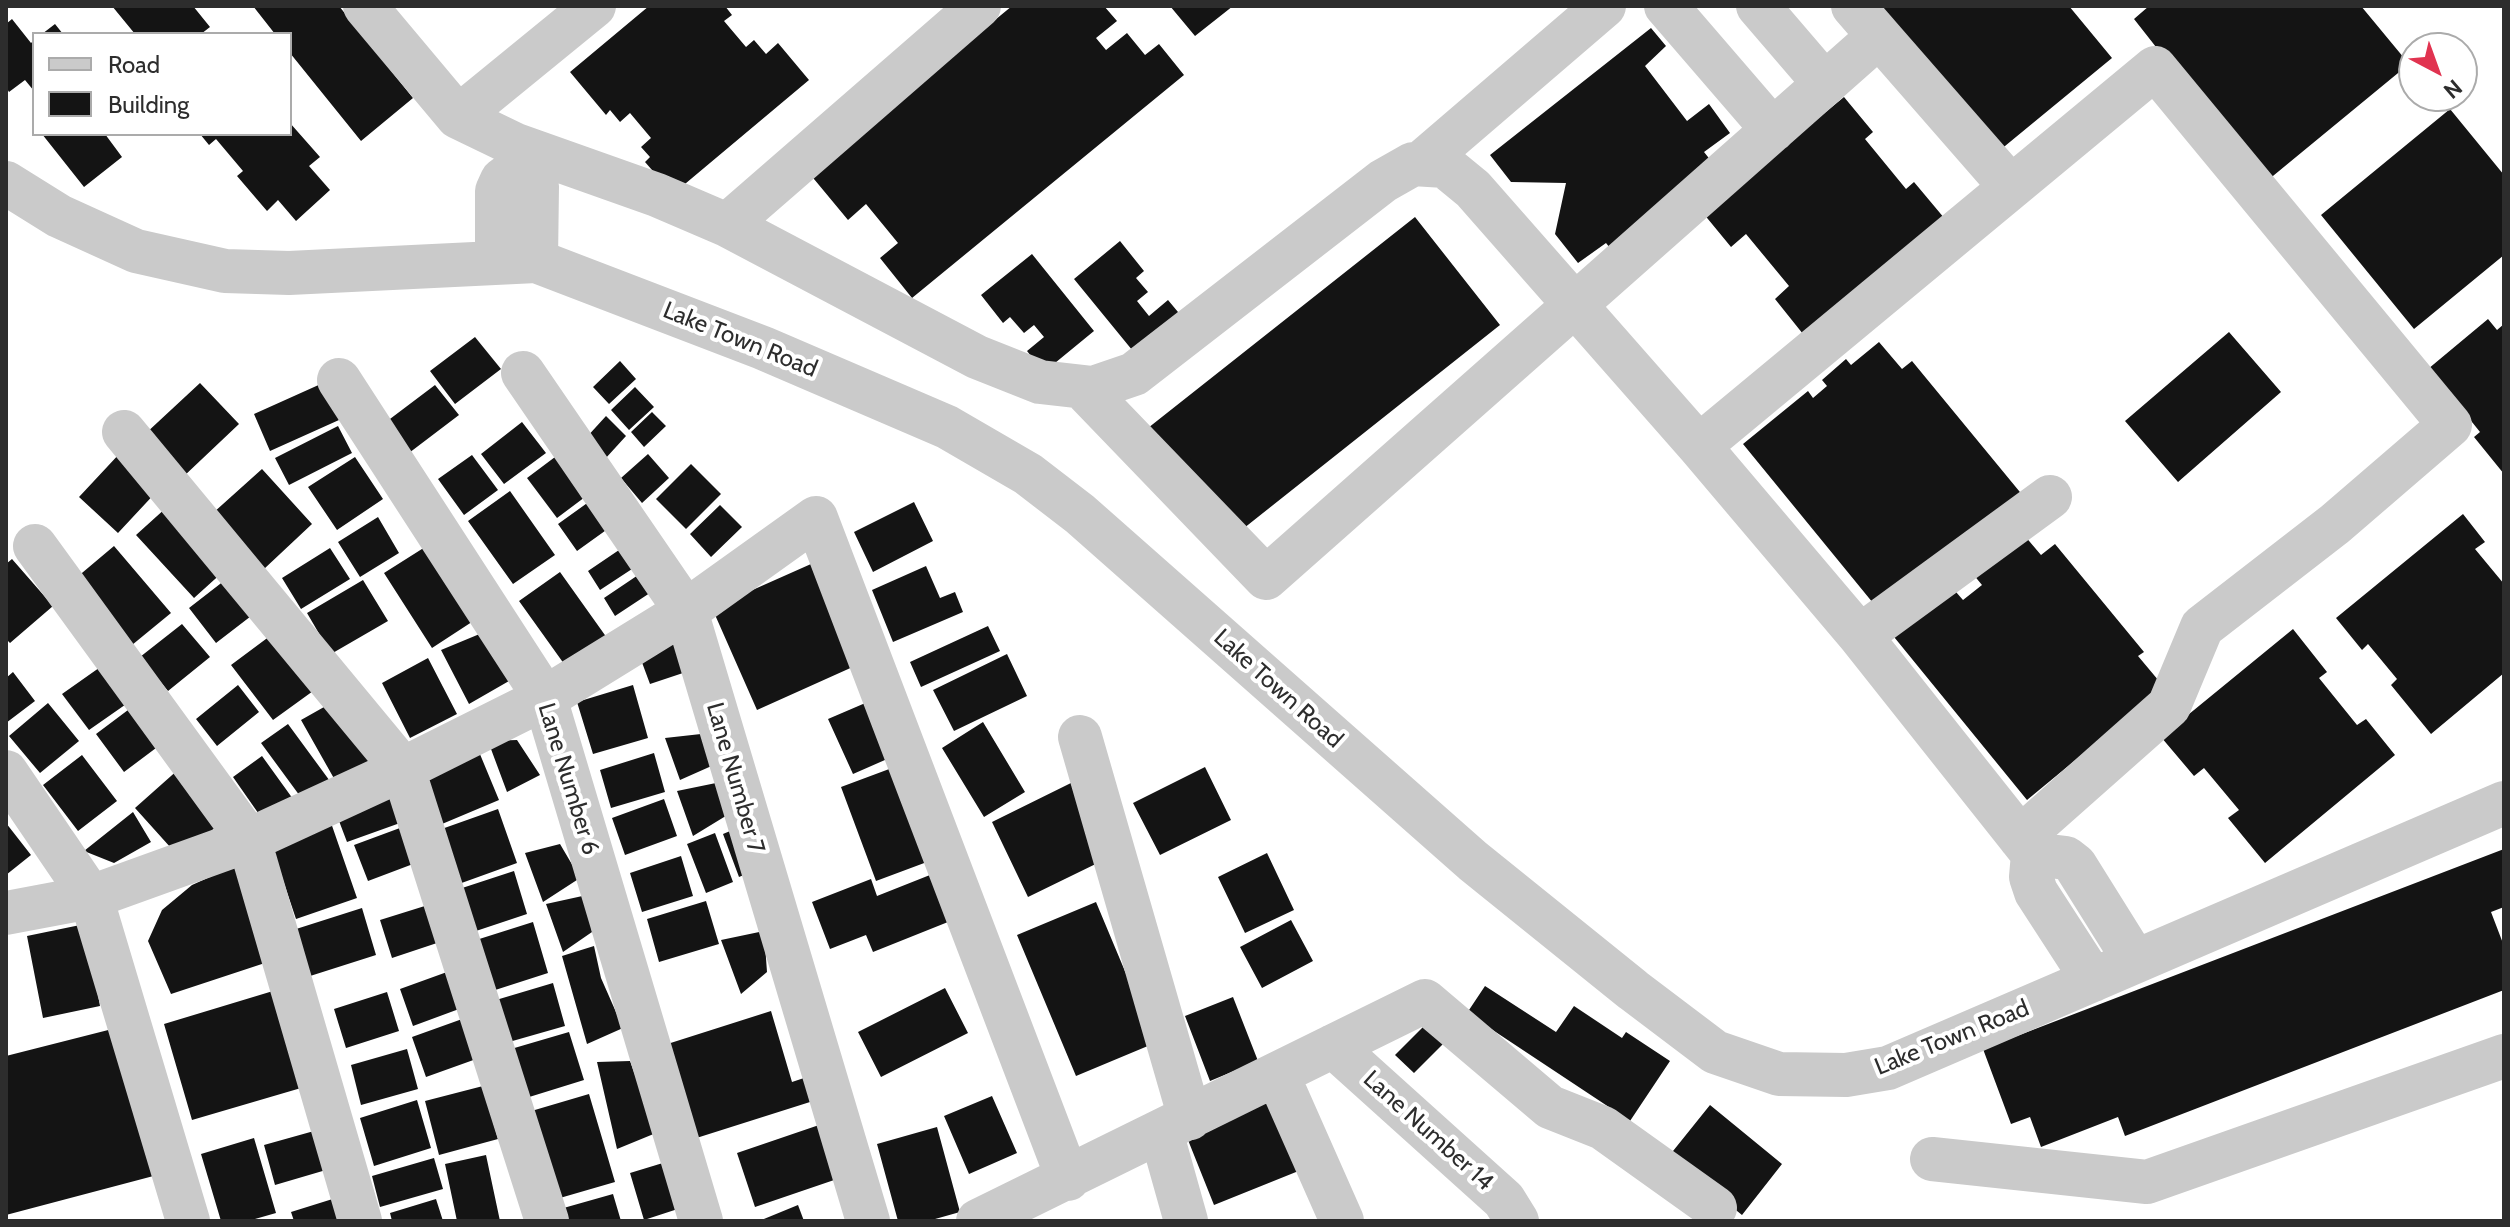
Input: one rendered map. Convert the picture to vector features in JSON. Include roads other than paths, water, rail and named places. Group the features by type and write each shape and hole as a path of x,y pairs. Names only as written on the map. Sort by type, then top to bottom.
{"street":[{"path":"365,6 458,117 517,157 657,195 727,225 977,357 1040,382 1093,388 1134,374 1383,181 1420,164 1604,6"},
{"path":"458,117 594,6"},
{"path":"727,225 979,6"},
{"path":"1666,6 1773,130"},
{"path":"1758,6 1825,84"},
{"path":"1082,387 1266,578 1825,84 1866,21 2010,186"},
{"path":"1699,446 2155,68 2450,425 2335,524 2202,627 2169,706 2027,846"},
{"path":"517,157 537,186 517,261"},
{"path":"1420,164 1445,166 1473,189 1699,446 1860,636 2027,846 2036,892 2093,980"},
{"name":"Lake Town Road","path":"6,183 59,216 136,251 225,271 289,273 517,261 763,348 947,427 1028,474 1080,514 1487,873 1715,1052 1779,1074 1846,1075 1888,1068 2504,803"},
{"name":"Lane Number 7","path":"523,373 686,611 868,1221"},
{"name":"Lane Number 6","path":"339,380 545,698 701,1221"},
{"path":"124,432 403,769 547,1221"},
{"path":"1860,636 2050,497"},
{"path":"6,913 91,897 249,840 403,769 545,698 686,611 816,518 1068,1179"},
{"path":"35,546 249,840 360,1221"},
{"path":"1080,737 1175,1125 1186,1221"},
{"path":"6,772 91,897 188,1221"},
{"path":"2027,846 2066,858 2075,865 2135,961"},
{"path":"978,1221 1030,1210 1068,1179 1425,1001 1550,1107 1603,1128 1715,1208"},
{"name":"Lane Number 14","path":"1333,1046 1504,1200 1517,1221"},
{"path":"1932,1159 2147,1182 2504,1056"},
{"path":"1277,1074 1342,1221"}]}
